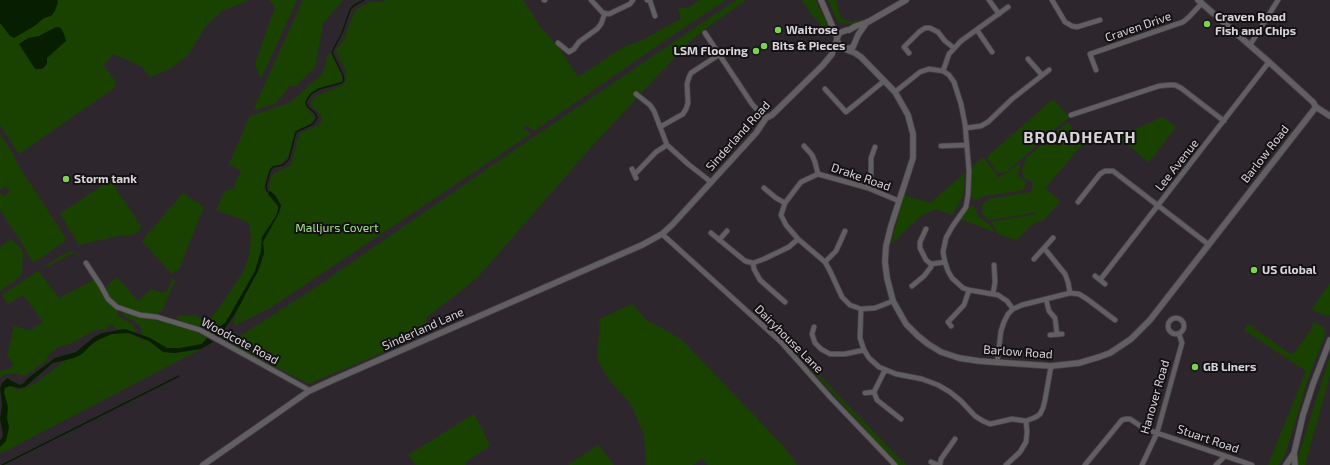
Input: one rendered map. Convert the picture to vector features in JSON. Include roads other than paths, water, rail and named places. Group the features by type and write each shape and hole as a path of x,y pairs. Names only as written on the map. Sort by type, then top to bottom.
{"street":[{"path":"591,0 599,10 605,14 617,11 630,4 633,0"},
{"path":"647,0 650,1 655,16"},
{"path":"822,0 840,46 845,49"},
{"name":"Sinderland Road","path":"662,234 756,133 766,118 772,115 817,71 832,54 837,39 842,31 868,22 906,0"},
{"path":"989,0 1000,14"},
{"path":"1052,0 1065,22 1072,26 1077,27 1100,20"},
{"path":"1250,45 1278,0"},
{"path":"1200,2 1269,62 1313,102 1316,107 1330,116"},
{"name":"Craven Drive","path":"1096,70 1090,54 1183,22 1189,17 1200,2"},
{"path":"943,71 948,54 961,41 1008,8"},
{"path":"558,43 569,52 574,49 579,42 597,30 605,14"},
{"path":"830,19 837,26 848,30 855,35 856,40"},
{"name":"Sinderland Road","path":"832,54 853,47 861,30 868,22"},
{"path":"909,53 904,47 919,32 926,28 930,28 938,32 945,41 954,48"},
{"path":"977,30 992,52"},
{"path":"705,33 752,104 766,118"},
{"name":"Barlow Road","path":"856,40 857,48 861,57"},
{"name":"Barlow Road","path":"845,49 861,57 895,92 908,115 913,134 913,158 888,237 885,262 887,278 893,301 906,324 916,335 941,352 959,358 997,363 1051,366 1079,363 1110,353 1131,339 1150,320 1316,107"},
{"path":"660,127 683,114 686,110 688,103 686,84 691,73 720,54"},
{"path":"1028,59 1042,75"},
{"name":"Lee Avenue","path":"1100,280 1269,62"},
{"path":"895,92 920,72 929,69 943,71 949,75 954,82 961,104 966,128 969,171 968,195 966,207 946,238 943,252 944,262 952,278 963,288 993,294 1003,298 1013,309"},
{"path":"966,128 981,126 988,122 1012,99 1048,70"},
{"path":"825,89 846,112 884,81"},
{"path":"1071,115 1159,86 1173,85 1181,88 1224,121"},
{"path":"636,94 650,105 658,118 667,145 711,182"},
{"path":"634,174 656,152 667,145"},
{"path":"941,146 967,145"},
{"path":"804,146 812,155 818,174"},
{"path":"868,188 872,178 871,158 875,147"},
{"path":"1078,202 1100,174 1110,170 1115,172 1208,244"},
{"name":"Drake Road","path":"785,203 801,182 818,174 868,188 899,201"},
{"path":"764,188 785,203 781,215 786,225 798,239 825,262 842,297 850,305 861,309 875,308 893,301"},
{"path":"926,230 920,242 920,248 926,260 931,264 944,262"},
{"path":"719,240 727,231"},
{"path":"825,262 836,251 845,231"},
{"path":"711,233 745,261 754,263 789,247 798,239"},
{"name":"Sinderland Lane","path":"203,465 308,391 642,246 662,234"},
{"name":"Dairyhouse Lane","path":"662,234 779,340 830,397 895,465"},
{"path":"1034,258 1053,238"},
{"path":"1044,248 1065,274 1070,293"},
{"name":"Woodcote Road","path":"86,263 108,299 117,307 129,312 157,317 205,332 307,389 308,391"},
{"path":"754,263 754,269 760,280 785,302"},
{"path":"912,286 924,276 931,267 931,264"},
{"path":"993,294 995,282 994,265"},
{"path":"1096,276 1105,284"},
{"path":"951,326 948,322 964,305 969,290"},
{"path":"997,363 1001,331 1004,322 1013,309 1022,305 1070,293 1079,294 1115,320"},
{"path":"1046,299 1049,311 1055,318 1060,334 1050,335"},
{"path":"861,309 860,338 864,350 869,358 879,367 896,374 922,379 938,385 950,392 969,411 990,424 1012,420 1026,421 1040,414 1043,408 1051,366"},
{"path":"814,327 812,334 815,342 821,349 830,354 845,354 864,350"},
{"name":"Hanover Road","path":"1142,465 1157,433 1182,343 1179,334"},
{"path":"1286,465 1294,453 1311,392 1330,340"},
{"path":"885,370 874,392 877,400 901,419"},
{"path":"865,393 874,392"},
{"name":"Stuart Road","path":"1086,464 1122,420 1130,420 1157,433 1252,465"},
{"path":"1006,465 1020,452 1026,442 1026,421"},
{"path":"931,462 939,465 941,459 955,439"},
{"path":"1294,453 1295,465"},
{"path":"1216,465 1225,456"}],"waterway":[{"path":"270,193 267,191 266,186 270,171 273,167 283,165 289,159 296,132 313,124 317,118 315,113 308,107 306,103 307,100 311,94 319,89 344,81 343,75 332,52 342,33 350,10 353,6 364,0"},
{"path":"2,465 179,376"}],"place":[{"name":"Craven Road Fish and Chips","path":"1207,24"},
{"name":"Waitrose","path":"778,30"},
{"name":"Bits & Pieces","path":"764,46"},
{"name":"LSM Flooring","path":"756,51"},
{"name":"Storm tank","path":"66,179"},
{"name":"US Global","path":"1254,270"},
{"name":"GB Liners","path":"1195,367"}],"district":[{"name":"BROADHEATH","path":"1080,138"}],"park label":[{"name":"Malljurs Covert","path":"337,228"}]}
